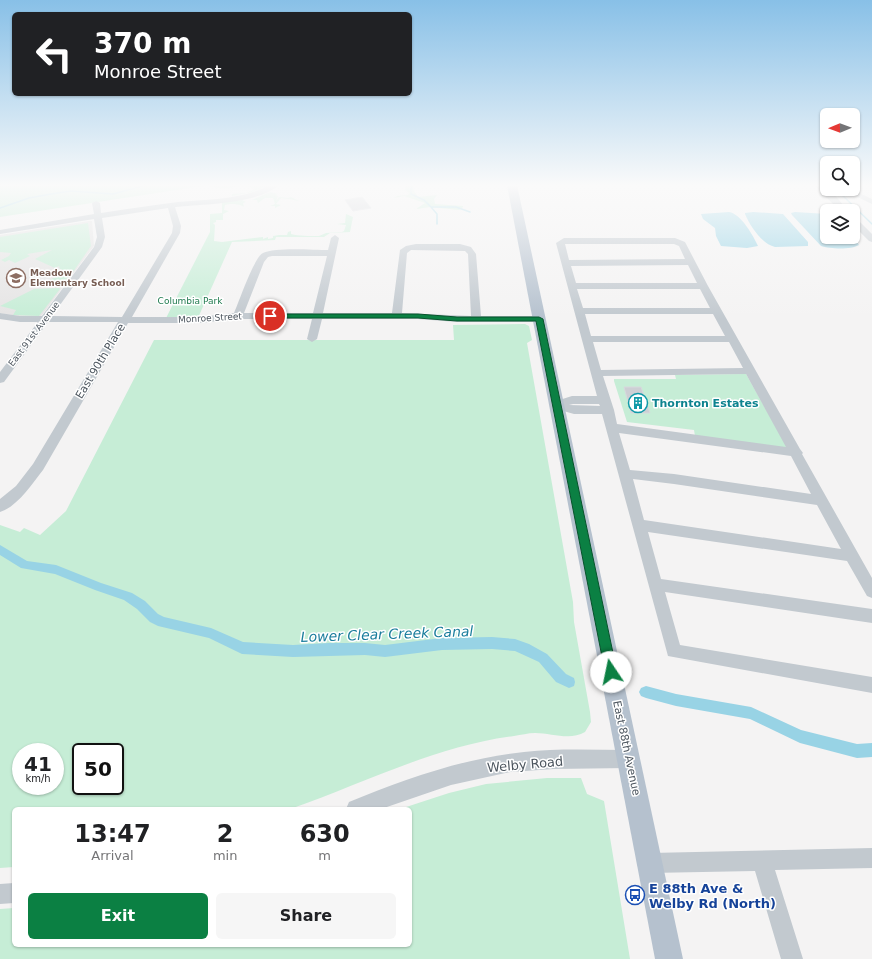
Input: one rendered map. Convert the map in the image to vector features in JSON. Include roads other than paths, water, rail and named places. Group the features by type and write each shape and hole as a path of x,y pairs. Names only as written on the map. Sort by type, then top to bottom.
{"main road":[{"name":"East 88th Avenue","path":"521,230 669,959"}],"street":[{"path":"0,232 15,230"},
{"name":"East 91st Avenue","path":"0,379 98,247 101,237 100,230"},
{"name":"East 90th Place","path":"0,507 21,489 32,476 176,233 176,230"},
{"path":"863,230 872,239"},
{"path":"312,339 335,238"},
{"path":"872,592 797,453 703,286 682,244 675,241 564,241 560,243 598,372 674,650 872,685"},
{"path":"397,316 401,255 406,249 416,247 460,247 469,250 472,254 476,319"},
{"path":"238,316 260,261 265,255 272,253 332,252"},
{"path":"566,263 691,262"},
{"path":"572,286 703,286"},
{"path":"580,311 717,311"},
{"name":"Monroe Street","path":"0,316 20,319 45,320 199,320 238,316 397,316 476,319 539,319"},
{"path":"588,339 732,339"},
{"path":"598,372 750,371"},
{"path":"557,405 574,410 606,405"},
{"path":"613,428 797,453"},
{"path":"626,474 674,478 823,501"},
{"path":"639,525 852,556"},
{"path":"656,584 872,616"},
{"name":"Welby Road","path":"362,807 462,771 487,766 512,762 541,760 628,760"},
{"path":"650,864 872,858"},
{"path":"762,860 792,959"},
{"path":"0,894 12,893"}],"water":[{"path":"715,230 749,230 758,246 747,248 721,246 716,236"},
{"path":"754,230 797,230 808,242 808,246 775,247 770,245"},
{"path":"806,230 820,230 820,244 859,245 851,248 830,248 821,246"}],"waterway":[{"name":"Lower Clear Creek Canal","path":"0,549 25,565 56,570 99,587 128,596 141,605 154,618 162,622 211,633 242,648 293,651 329,649 365,649 385,651 442,644 492,643 515,645 525,648 543,658 561,678 569,682"},
{"name":"Lower Clear Creek Canal","path":"646,692 676,700 751,713 800,736 857,751 872,750"}],"place":[{"name":"Meadow Elementary School","path":"16,278"},
{"name":"Thornton Estates","path":"638,403"},
{"name":"E 88th Ave & Welby Rd (North)","path":"635,895"}],"park label":[{"name":"Columbia Park","path":"190,301"}]}
